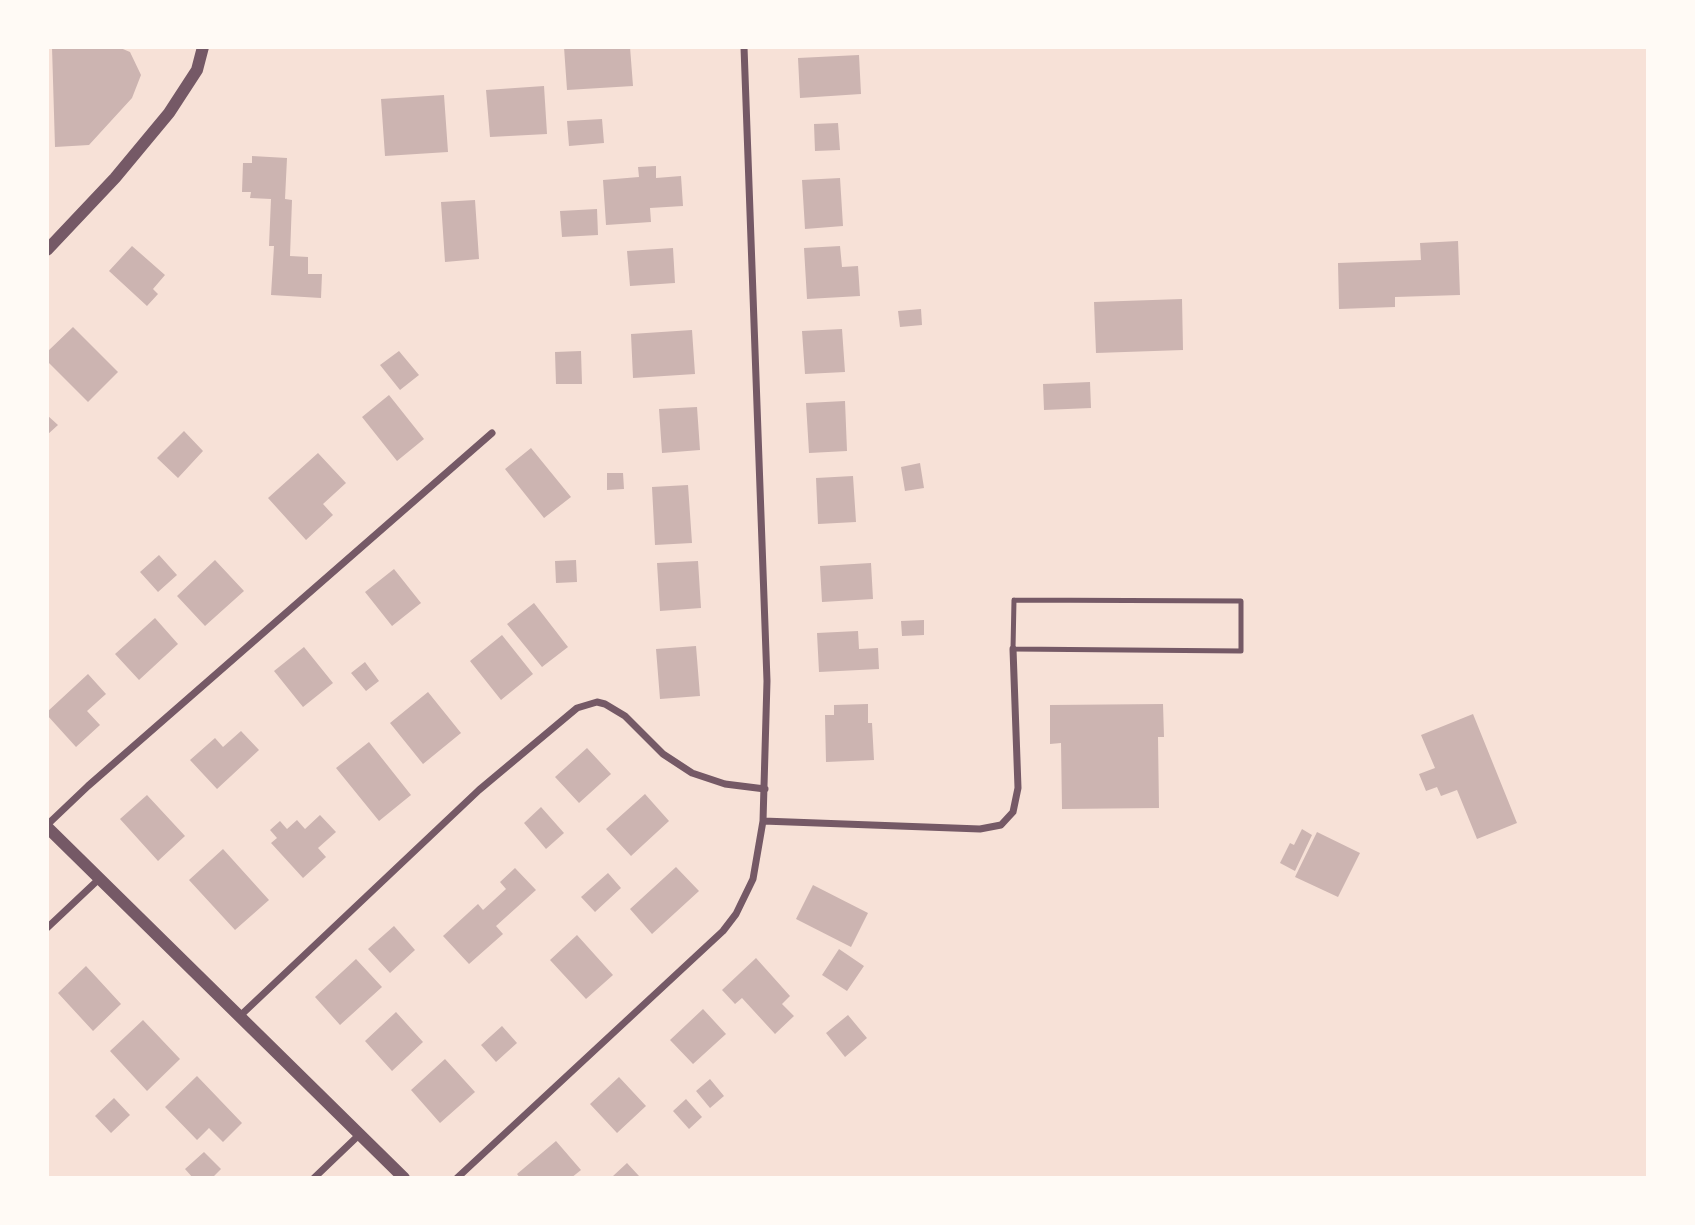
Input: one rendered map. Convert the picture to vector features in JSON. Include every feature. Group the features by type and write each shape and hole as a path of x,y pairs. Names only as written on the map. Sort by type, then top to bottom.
{"street":[{"path":"47,250 156,130 197,70 203,47"},
{"path":"457,1178 723,931 736,914 753,879 763,821 767,668 744,47"},
{"path":"404,1178 47,826 99,777 492,433"},
{"path":"763,821 980,829 1000,825 1013,813 1018,789 1013,649"},
{"path":"241,1015 479,790 577,708 597,702 605,704 625,716 663,754 692,773 725,784 765,789"},
{"path":"47,928 99,878"},
{"path":"314,1178 360,1134"}],"lane":[{"path":"1014,600 1241,601 1241,651 1013,649 1014,600"}],"building":[{"path":"52,47 118,47 130,52 141,75 132,98 89,145 55,147"},
{"path":"564,47 630,47 633,86 567,90"},
{"path":"859,55 861,94 800,98 798,58"},
{"path":"544,86 547,134 490,137 486,90"},
{"path":"444,95 448,152 385,156 381,99"},
{"path":"602,119 604,143 569,146 567,121"},
{"path":"838,123 840,150 815,151 814,124"},
{"path":"252,156 287,158 285,199 292,200 290,256 308,257 308,274 322,274 321,298 271,295 274,246 269,246 271,199 250,198 251,192 242,192 243,163 252,163"},
{"path":"656,166 656,178 681,176 683,206 650,208 651,222 606,225 603,180 639,177 638,167"},
{"path":"840,178 843,226 805,229 802,180"},
{"path":"475,200 479,259 445,262 441,202"},
{"path":"597,209 598,235 562,237 560,211"},
{"path":"1458,241 1460,295 1395,297 1395,307 1339,309 1338,263 1421,260 1420,243"},
{"path":"132,246 165,275 153,289 158,294 147,306 109,271"},
{"path":"840,246 842,267 858,266 860,296 807,299 804,248"},
{"path":"673,248 675,283 630,286 627,251"},
{"path":"1182,299 1183,350 1096,353 1094,302"},
{"path":"921,309 922,325 900,327 898,311"},
{"path":"73,327 118,372 88,402 47,361 47,352"},
{"path":"842,329 845,372 805,374 802,331"},
{"path":"692,330 695,374 633,378 631,334"},
{"path":"399,351 419,375 400,390 380,365"},
{"path":"581,351 582,384 556,384 555,352"},
{"path":"1090,382 1091,408 1044,410 1043,384"},
{"path":"389,395 424,439 397,461 362,417"},
{"path":"845,401 847,451 809,453 806,403"},
{"path":"697,407 700,450 662,453 659,409"},
{"path":"47,415 58,425 47,435"},
{"path":"184,431 203,451 178,478 157,458"},
{"path":"531,448 571,497 544,518 505,469"},
{"path":"318,453 346,483 323,504 333,515 306,540 268,498"},
{"path":"920,463 924,488 905,491 901,467"},
{"path":"607,473 623,473 624,489 607,490"},
{"path":"853,476 856,522 818,524 816,478"},
{"path":"688,485 692,543 655,545 652,487"},
{"path":"159,555 177,575 158,592 140,572"},
{"path":"215,560 244,591 205,626 177,596"},
{"path":"576,560 577,582 556,583 555,561"},
{"path":"698,561 701,608 660,611 657,563"},
{"path":"871,563 873,599 822,602 820,566"},
{"path":"394,569 421,603 392,626 365,592"},
{"path":"534,603 568,647 542,667 507,624"},
{"path":"155,618 178,644 139,680 115,654"},
{"path":"924,620 924,635 902,636 901,621"},
{"path":"858,631 859,649 878,648 879,669 819,672 817,633"},
{"path":"502,635 533,674 501,700 470,661"},
{"path":"696,646 700,696 660,699 656,649"},
{"path":"304,647 333,683 303,707 274,671"},
{"path":"365,662 379,681 366,691 351,673"},
{"path":"88,674 106,694 87,711 100,725 76,747 47,712"},
{"path":"428,692 461,733 423,764 390,723"},
{"path":"868,704 874,760 826,762 825,715 834,715 834,705"},
{"path":"1163,704 1164,737 1158,737 1159,808 1062,809 1061,743 1050,744 1050,705"},
{"path":"1473,714 1517,823 1477,839 1457,790 1441,796 1437,787 1426,791 1419,774 1435,768 1421,735"},
{"path":"241,731 259,750 217,789 190,760 215,738 223,747"},
{"path":"369,742 411,795 379,821 336,768"},
{"path":"587,748 611,774 579,803 555,777"},
{"path":"645,794 669,821 631,856 606,829"},
{"path":"147,795 185,836 158,861 120,819"},
{"path":"541,807 564,833 546,849 524,823"},
{"path":"320,815 336,832 318,848 326,857 303,878 271,843 277,838 270,830 280,821 287,829 297,820 305,829"},
{"path":"1302,829 1312,835 1295,871 1280,863 1290,843 1294,845"},
{"path":"1317,832 1360,853 1338,897 1295,877"},
{"path":"223,849 269,900 235,930 189,880"},
{"path":"676,867 699,891 652,934 630,909"},
{"path":"515,868 536,890 496,926 503,934 469,964 443,936 478,904 483,910 506,889 500,882"},
{"path":"608,873 621,888 595,912 581,897"},
{"path":"813,885 868,913 851,947 796,919"},
{"path":"394,926 415,950 390,973 368,949"},
{"path":"577,935 613,975 586,999 550,960"},
{"path":"839,949 864,966 847,991 822,975"},
{"path":"756,958 790,996 782,1004 794,1016 775,1034 742,998 735,1004 722,990"},
{"path":"356,959 382,987 340,1025 315,997"},
{"path":"86,966 121,1004 93,1031 58,993"},
{"path":"703,1009 726,1034 693,1064 670,1040"},
{"path":"396,1012 423,1042 392,1071 365,1041"},
{"path":"848,1015 867,1038 845,1057 826,1033"},
{"path":"143,1020 180,1059 147,1091 110,1051"},
{"path":"502,1026 517,1043 496,1062 481,1045"},
{"path":"445,1059 475,1092 440,1123 411,1090"},
{"path":"197,1076 242,1123 223,1142 209,1128 197,1140 165,1107"},
{"path":"619,1077 646,1106 617,1133 590,1104"},
{"path":"710,1079 724,1096 710,1108 696,1091"},
{"path":"114,1098 130,1115 111,1133 95,1116"},
{"path":"686,1099 702,1117 689,1129 673,1111"},
{"path":"556,1141 581,1170 571,1178 520,1178 517,1174"},
{"path":"204,1152 221,1169 212,1178 193,1178 185,1169"},
{"path":"627,1163 639,1176 615,1178 613,1176"}]}
